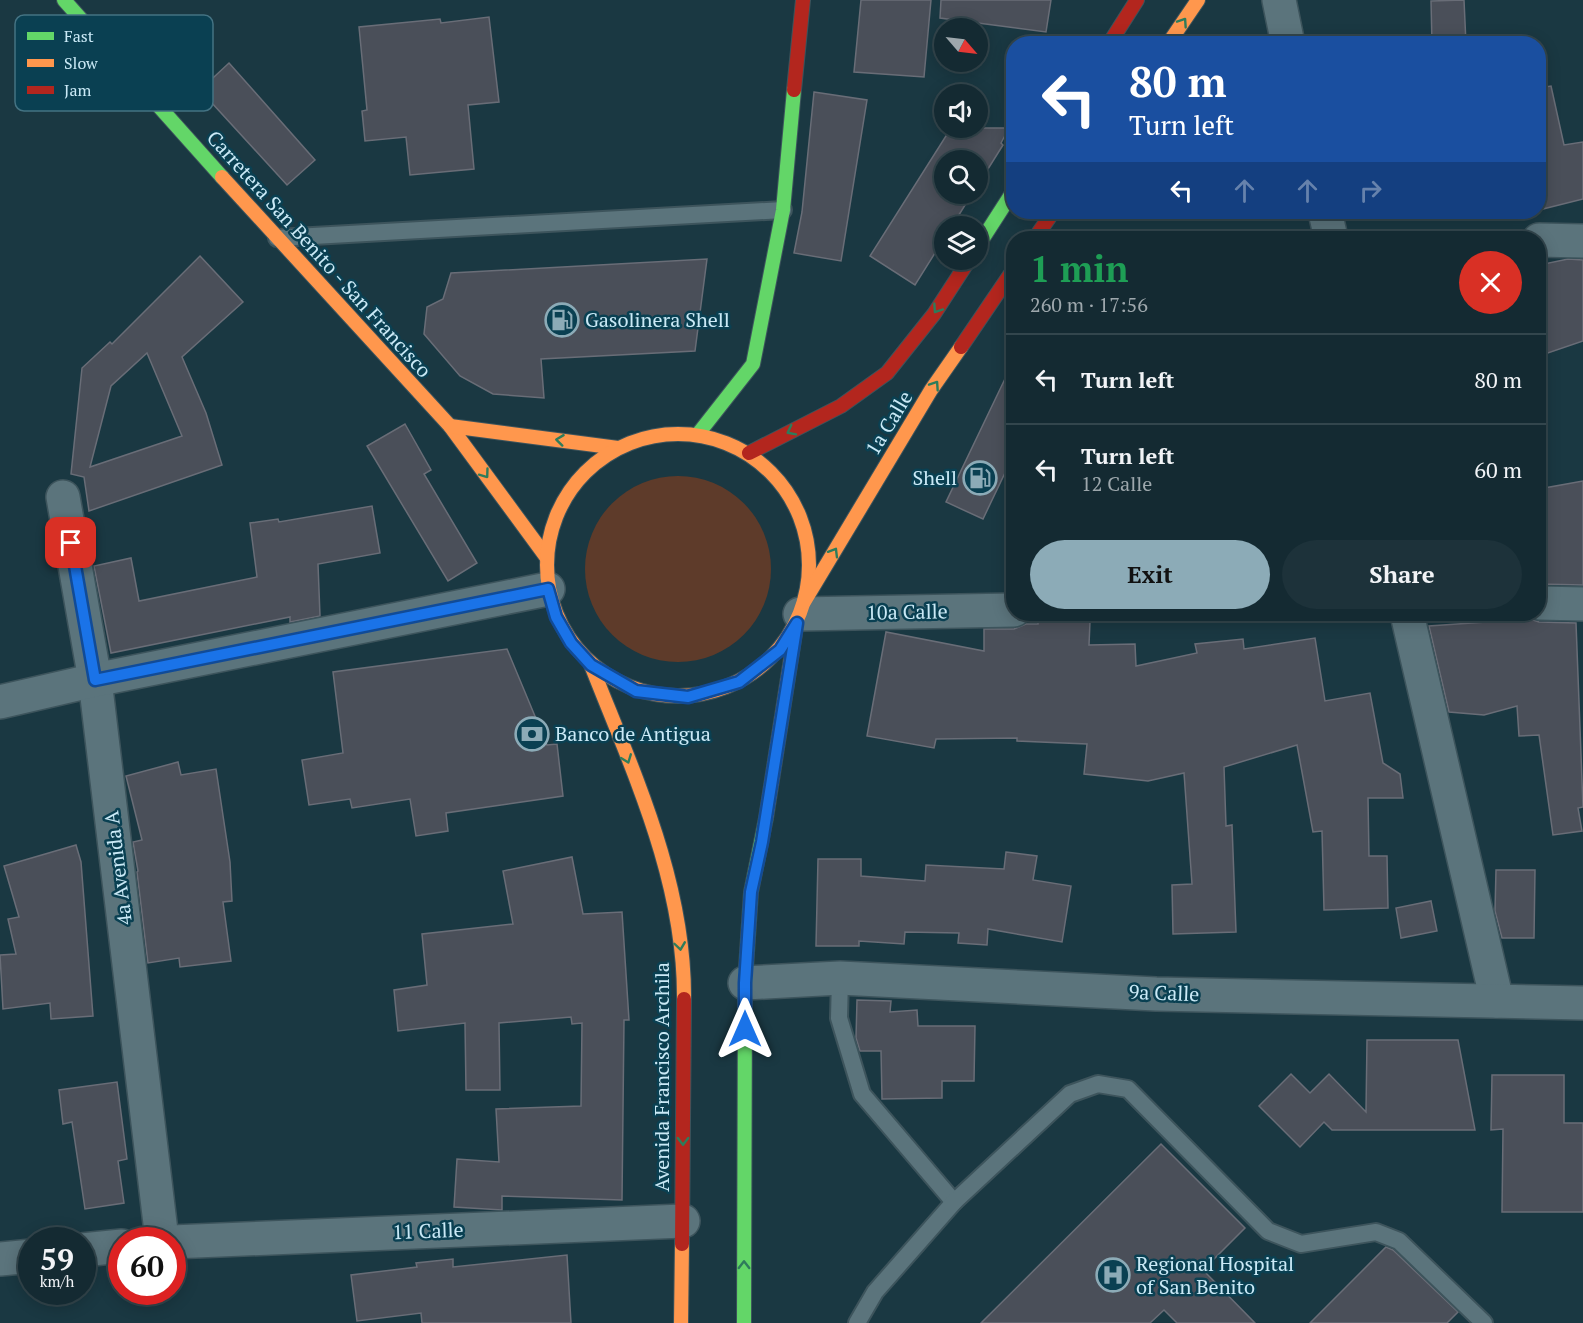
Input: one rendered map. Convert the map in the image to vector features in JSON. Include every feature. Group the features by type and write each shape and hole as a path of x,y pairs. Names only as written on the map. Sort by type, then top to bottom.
{"main road":[{"name":"Carretera San Benito - San Francisco","path":"64,0 77,15"},
{"path":"698,434 753,364 783,210 803,0"},
{"path":"1114,36 1137,0"},
{"path":"1173,36 1198,0"},
{"name":"Carretera San Benito - San Francisco","path":"163,111 450,426 547,573"},
{"path":"988,230 1006,202"},
{"name":"1a Calle","path":"749,453 841,406 887,373 934,314 963,270"},
{"name":"1a Calle","path":"591,665 636,691 688,697 739,682 780,650 932,390 1006,281"},
{"path":"450,426 618,448"},
{"path":"591,665 571,643 556,617 547,573 553,524 567,494 589,467 618,448 643,438 662,434 698,434 749,453 775,475 795,503 799,513 807,535 810,568 800,613 762,842 751,892 745,983 744,1323"},
{"name":"Avenida Francisco Archila","path":"591,665 656,833 671,893 680,944 684,983 681,1323"}],"street":[{"path":"1279,0 1286,36"},
{"path":"1546,240 1583,240"},
{"name":"4a Avenida A","path":"63,497 95,680 160,1227"},
{"path":"0,702 547,573"},
{"path":"1546,603 1583,604"},
{"name":"10a Calle","path":"800,613 1006,610"},
{"path":"1409,621 1497,1001"},
{"name":"9a Calle","path":"745,983 840,978 1156,994 1583,1003"},
{"name":"11 Calle","path":"186,1241 682,1221"},
{"path":"0,1259 18,1257"}],"lane":[{"path":"277,238 783,210"},
{"path":"840,978 839,1018 862,1094 954,1202"},
{"path":"857,1323 874,1292 954,1202 1070,1094 1098,1084 1128,1089 1268,1231 1301,1244 1376,1232 1399,1240 1484,1323"}],"shaded area":[{"path":"678,476 714,483 744,503 764,533 771,569 764,605 744,635 714,655 678,662 642,655 612,635 592,605 585,569 592,533 612,503 642,483"}],"building":[{"path":"861,0 931,0 924,77 854,72"},
{"path":"941,0 1051,0 1046,32 988,24 988,18 940,18"},
{"path":"1464,0 1466,36 1432,36 1431,1"},
{"path":"489,17 499,102 468,105 474,169 410,175 406,137 365,141 362,111 367,110 359,27 440,19 441,23"},
{"path":"229,63 315,160 287,185 213,104 213,78"},
{"path":"1551,86 1564,145 1583,142 1583,199 1546,208 1546,87"},
{"path":"814,92 867,100 841,261 794,253 802,212"},
{"path":"988,128 1006,128 1001,143 1003,145 988,169 988,150 937,150 945,138 988,138"},
{"path":"934,155 934,204 966,204 958,216 934,216 934,255 915,285 870,256"},
{"path":"200,256 243,302 182,357 206,413 222,465 89,511 84,477 71,474 82,368 110,342 112,344","holes":["147,353 182,436 90,467 111,386"]},
{"name":"Gasolinera Shell","path":"707,259 695,351 541,359 544,398 493,394 460,376 424,334 427,307 443,299 451,273"},
{"path":"1568,259 1583,260 1583,341 1546,354 1546,264"},
{"name":"Shell","path":"1006,377 1006,471 983,519 946,502"},
{"path":"405,424 431,470 424,474 477,563 448,581 367,446"},
{"path":"1583,481 1583,585 1546,584 1546,488"},
{"path":"372,506 380,553 318,564 320,616 290,622 290,617 111,653 94,566 131,558 139,601 257,577 250,523 278,519 279,522"},
{"path":"1038,621 1090,622 1089,645 1135,644 1136,666 1197,653 1195,644 1243,639 1244,649 1315,638 1325,701 1370,693 1383,763 1400,774 1403,798 1368,798 1369,856 1387,856 1388,908 1324,910 1322,831 1313,832 1297,745 1224,767 1226,826 1232,825 1236,932 1173,934 1172,885 1192,884 1184,773 1148,781 1084,774 1087,744 1017,741 1017,738 936,739 934,748 867,736 886,632 984,651 984,629 1014,629 1026,624 1038,624"},
{"path":"1501,621 1576,623 1583,807 1578,808 1582,831 1553,835 1539,735 1519,736 1517,706 1484,715 1449,712 1429,626"},
{"path":"507,649 547,745 557,744 563,796 446,813 448,831 416,836 410,799 352,808 350,799 309,805 302,760 343,753 333,672"},
{"path":"178,762 181,775 216,769 230,862 232,901 223,902 231,961 180,967 179,958 148,963 133,842 142,840 126,776"},
{"path":"76,845 81,862 93,1016 51,1019 50,1003 3,1009 0,955 16,954 8,919 19,917 4,866"},
{"path":"1006,852 1037,856 1033,880 1071,886 1062,942 988,929 987,945 958,943 959,933 905,932 904,944 859,941 859,946 816,946 818,859 861,859 861,876 925,881 926,865 1004,869"},
{"path":"572,857 583,914 622,912 629,1020 624,1020 622,1200 502,1196 502,1210 454,1207 457,1159 499,1162 496,1109 581,1106 582,1023 572,1024 571,1017 499,1023 500,1090 466,1090 465,1023 398,1031 394,990 427,985 422,934 513,924 503,871"},
{"path":"1496,870 1535,870 1534,938 1502,938 1495,911"},
{"path":"1431,901 1437,931 1401,938 1396,908"},
{"path":"857,1000 891,1001 890,1012 917,1010 918,1026 975,1026 974,1081 942,1081 942,1098 882,1099 881,1051 860,1051 856,1038"},
{"path":"1367,1040 1458,1040 1475,1130 1332,1130 1324,1122 1300,1147 1259,1106 1291,1074 1310,1093 1329,1074 1366,1112"},
{"path":"1492,1075 1564,1075 1564,1123 1583,1123 1583,1212 1502,1212 1503,1129 1491,1130"},
{"path":"117,1082 127,1159 118,1161 124,1203 85,1209 72,1122 63,1124 59,1090"},
{"name":"Regional Hospital of San Benito","path":"1161,1144 1245,1228 1203,1270 1255,1323 1177,1323 1164,1310 1150,1323 981,1323"},
{"name":"Regional Hospital of San Benito","path":"1386,1247 1393,1250 1458,1312 1447,1323 1310,1323"},
{"path":"567,1255 571,1323 422,1323 421,1313 357,1321 351,1275 417,1267 416,1263 453,1259 453,1267"}],"traffic: fast":[{"path":"64,0 77,15"},
{"path":"698,434 753,364 783,210 794,90"},
{"path":"163,111 222,177"},
{"path":"988,230 1006,202"},
{"path":"744,1323 745,983 751,892 766,818"}],"traffic: slow":[{"path":"1173,36 1198,0"},
{"path":"222,177 450,426 547,558"},
{"path":"804,602 931,390 961,347"},
{"path":"450,426 618,448"},
{"path":"665,434 691,434 716,439 740,449 771,472 794,503 804,527 809,565 804,603 794,627 771,658 740,681 716,691 691,696 665,696 640,691 616,681 585,658 562,627 552,603 547,578 547,552 552,527 562,503 585,472 616,449 640,439 665,434"},
{"path":"766,818 796,627"},
{"path":"591,665 639,787 666,870 676,912 682,955 684,999"},
{"path":"681,1323 682,1244"}],"traffic: jam":[{"path":"794,90 803,0"},
{"path":"1114,36 1137,0"},
{"path":"1040,231 1048,219"},
{"path":"749,453 841,406 887,373 934,314 963,270"},
{"path":"961,347 1006,281"},
{"path":"682,1244 684,999"}],"place":[{"name":"Gasolinera Shell","path":"562,320"},
{"name":"Shell","path":"980,478"},
{"name":"Banco de Antigua","path":"532,734"},
{"name":"Regional Hospital of San Benito","path":"1113,1275"}],"route":[{"path":"71,543 95,680 548,589 556,617 571,643 591,665 636,691 688,697 739,682 780,650 797,623 762,842 751,892 745,983 745,1029"}]}
